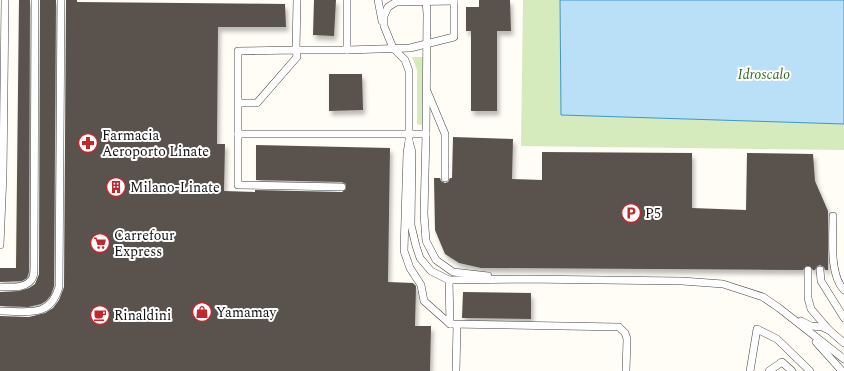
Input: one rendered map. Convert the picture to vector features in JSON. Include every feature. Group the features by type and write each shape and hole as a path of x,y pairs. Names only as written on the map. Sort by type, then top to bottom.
{"lane":[{"path":"0,245 2,53 5,0"},
{"path":"0,287 22,286 33,277 35,0"},
{"path":"0,311 39,311 49,307 56,298 59,287 62,0"},
{"path":"238,103 257,102 297,57 297,0"},
{"path":"347,0 347,50"},
{"path":"378,0 384,26 393,48 405,60 409,71 410,137 412,152 411,226 420,258 431,271 449,280 524,279 682,281 723,284 763,297 802,325 844,359"},
{"path":"342,187 238,185 238,51 410,48 454,37 454,1 426,0 396,2 388,7 384,16 384,26"},
{"path":"426,0 427,44 424,214 426,241 436,260 453,272 524,279"},
{"path":"426,89 445,134 445,178"},
{"path":"238,134 410,137 426,134"},
{"path":"410,137 407,153 404,251 410,268 421,285 424,301 454,325 619,327 625,333 626,339 626,371"},
{"path":"833,216 833,265 841,287 844,290"},
{"path":"808,270 808,298 811,309 829,330 844,343"},
{"path":"820,270 821,281 844,318"},
{"path":"449,280 454,325 456,371"},
{"path":"787,314 811,326 822,327 829,330"},
{"path":"802,325 842,371"},
{"path":"750,371 757,329 777,339 810,371"},
{"path":"769,371 782,362 792,371"}],"green space":[{"name":"Idroscalo","path":"523,0 844,0 844,150 521,146"},
{"path":"412,57 423,57 422,125 417,124 417,70"}],"water":[{"name":"Idroscalo","path":"560,0 844,0 844,124 561,115"}],"building":[{"path":"19,0 30,0 29,272 27,278 22,281 0,282 0,268 16,268"},
{"path":"40,0 56,0 54,286 51,295 41,304 28,307 0,306 0,292 19,291 29,288 35,284 39,274"},
{"name":"Milano-Linate","path":"66,0 77,0 77,2 285,4 286,27 218,27 217,144 225,144 224,191 255,192 255,190 342,192 346,189 346,184 342,182 256,180 256,145 390,148 388,282 413,283 416,286 415,326 431,326 430,371 0,371 0,316 29,317 45,313 53,308 59,300 64,287"},
{"path":"314,0 336,0 334,36 313,35"},
{"path":"479,0 510,0 511,31 497,31 497,111 471,111 471,31 466,31 466,7 479,7"},
{"path":"329,74 362,74 363,110 329,111"},
{"name":"P5","path":"453,137 513,139 512,179 542,180 542,152 692,153 692,208 746,210 747,153 813,154 815,181 828,211 828,270 825,270 824,267 820,265 817,266 815,270 813,270 810,266 806,266 803,270 481,268 459,263 445,254 435,230 434,178 440,178 441,181 445,183 452,178"},
{"path":"463,292 531,293 531,319 462,318"}],"place":[{"name":"Farmacia Aeroporto Linate","path":"88,143"},
{"name":"Milano-Linate","path":"116,187"},
{"name":"P5","path":"631,213"},
{"name":"Carrefour Express","path":"100,243"},
{"name":"Yamamay","path":"202,312"},
{"name":"Rinaldini","path":"100,315"}]}
